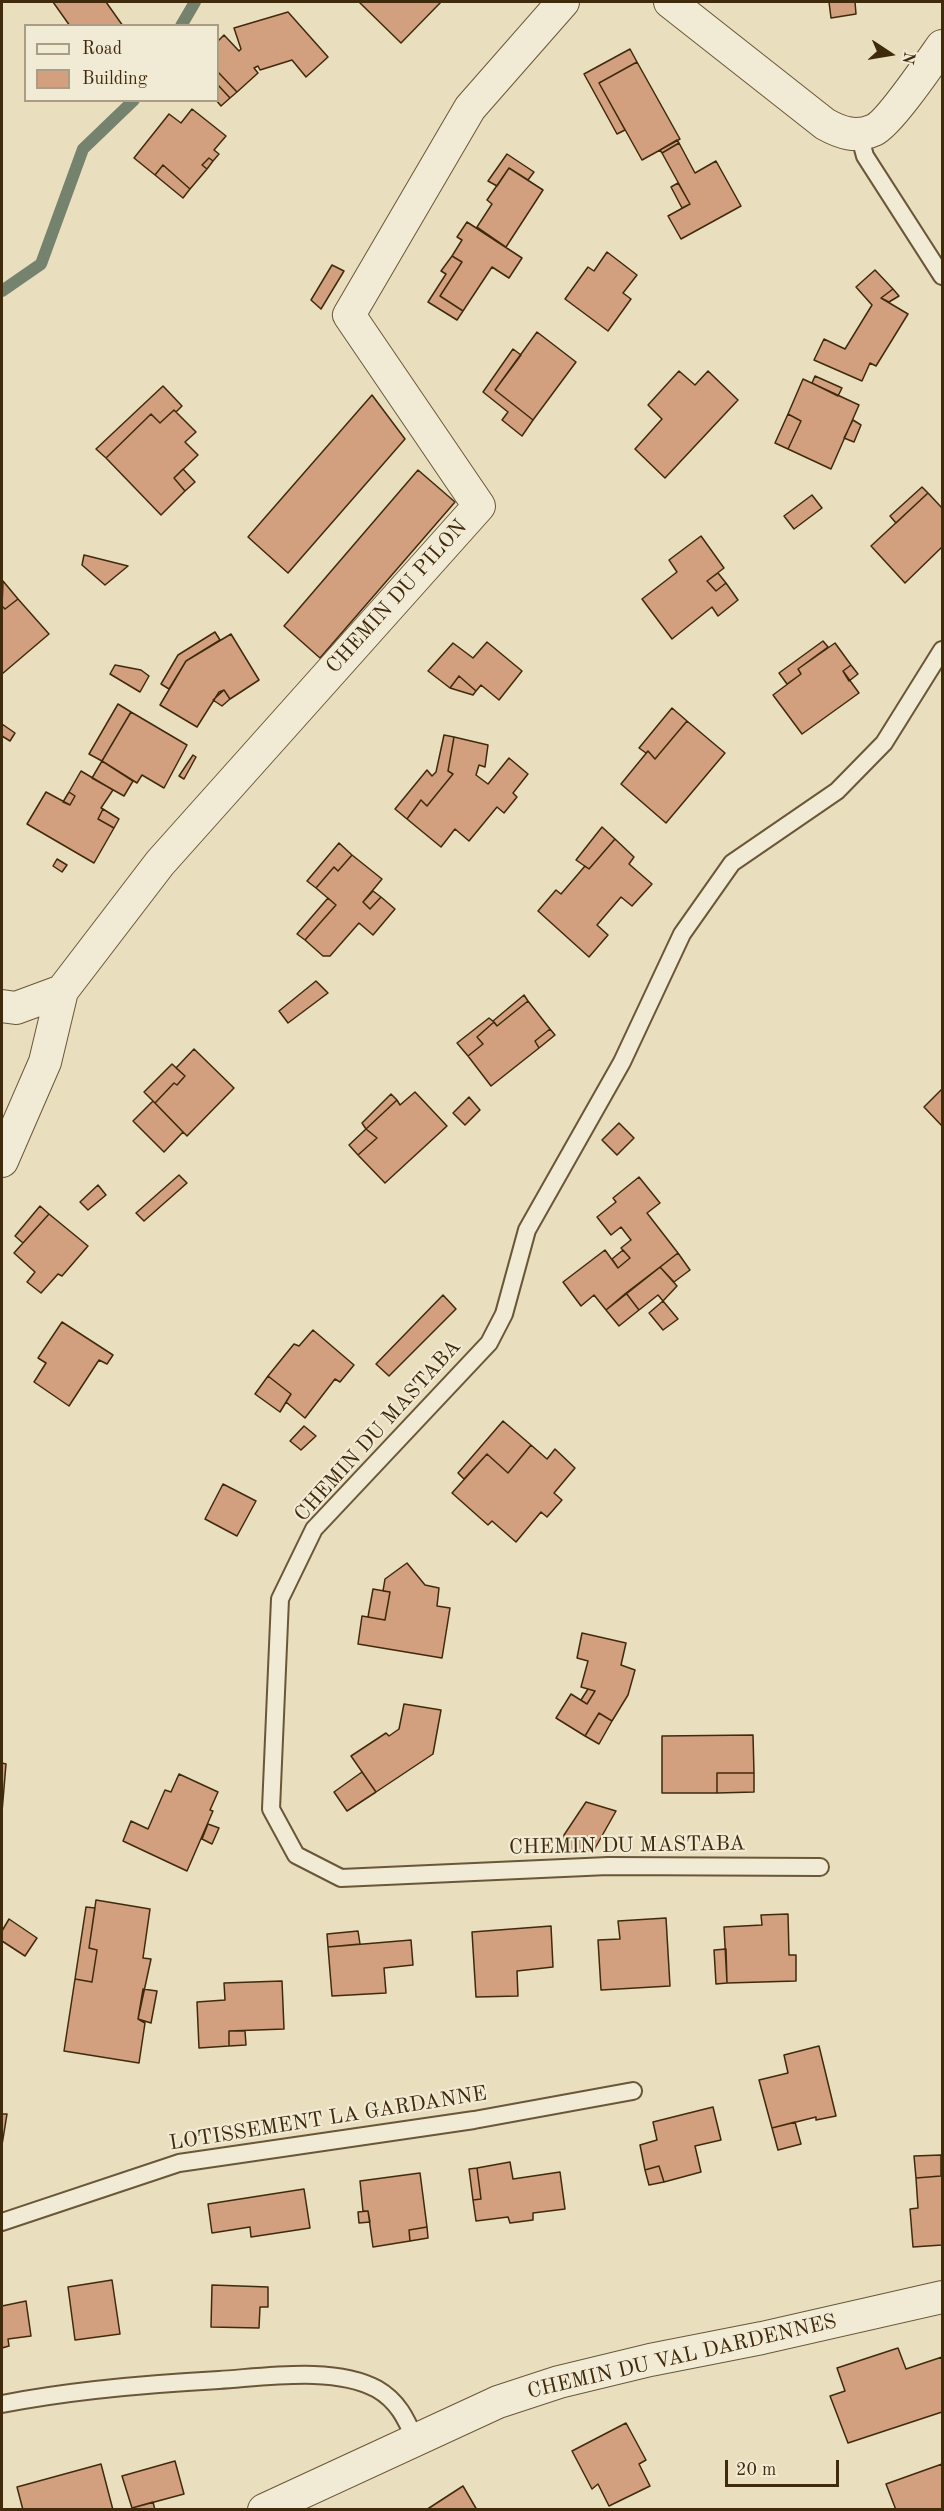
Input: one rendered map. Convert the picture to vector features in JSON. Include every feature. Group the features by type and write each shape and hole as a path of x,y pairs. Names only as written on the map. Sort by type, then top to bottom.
{"street":[{"name":"CHEMIN DU PILON","path":"2,1161 45,1062 62,991 160,863 479,506 349,315 470,108 563,2"},
{"path":"670,2 825,124 842,133 860,134 875,129 889,116 942,46"},
{"path":"2,1006 16,1008 62,991"},
{"name":"CHEMIN DU VAL DARDENNES","path":"264,2510 498,2402 559,2382 942,2297"}],"lane":[{"path":"860,134 865,156 942,276"},
{"name":"CHEMIN DU MASTABA","path":"820,1868 609,1866 341,1878 296,1855 271,1809 280,1599 314,1529 489,1343 504,1314 527,1230 622,1062 682,934 732,863 837,791 884,743 942,650"},
{"name":"LOTISSEMENT LA GARDANNE","path":"2,2222 179,2163 474,2120 633,2091"},
{"path":"2,2404 93,2390 174,2382 272,2376 331,2376 360,2382 377,2389 393,2400 402,2410 415,2439"}],"building":[{"path":"53,2 106,2 122,24 69,24"},
{"path":"359,2 441,2 401,43"},
{"path":"829,2 855,2 856,14 831,18"},
{"path":"288,12 328,57 306,77 292,60 260,70 258,66 254,68 258,73 237,92 219,73 219,40 224,35 239,51 241,49 234,28"},
{"path":"630,49 637,62 599,83 625,130 617,134 584,74"},
{"path":"637,62 680,139 642,160 599,83"},
{"path":"219,73 237,92 230,98 219,86"},
{"path":"219,86 230,98 221,106 218,102"},
{"path":"192,109 226,136 214,150 219,154 213,161 209,158 202,165 207,169 190,189 163,165 155,175 134,158 169,114 181,123"},
{"path":"677,140 679,143 662,153 660,150"},
{"path":"679,143 695,173 716,161 741,206 681,239 668,216 690,204 662,153"},
{"path":"507,154 534,172 528,180 509,168 497,186 488,181"},
{"path":"209,158 213,161 207,169 202,165"},
{"path":"163,165 190,189 183,198 155,175"},
{"path":"509,168 543,190 506,247 477,227 492,204 487,200"},
{"path":"678,183 690,204 682,208 671,187"},
{"path":"467,222 522,258 509,278 492,267 463,311 440,296 462,262 452,256 462,240 457,237"},
{"path":"607,252 637,275 623,293 631,299 608,331 565,299 588,267 594,271"},
{"path":"452,256 462,262 440,296 463,311 457,320 428,302 446,274 441,271"},
{"path":"332,265 344,271 321,309 311,300"},
{"path":"875,270 893,289 881,298 908,314 876,366 870,363 862,381 814,360 824,339 845,349 872,305 856,287"},
{"path":"893,289 899,296 889,302 881,298"},
{"path":"537,332 576,362 533,420 495,390"},
{"path":"513,349 521,355 495,390 533,420 522,436 502,420 508,412 483,392"},
{"path":"679,371 695,385 708,371 738,400 665,478 635,449 662,419 648,405"},
{"path":"815,376 842,388 838,396 812,383"},
{"path":"803,379 859,405 831,469 788,449 801,421 788,414"},
{"path":"163,386 182,406 176,412 174,410 160,423 151,414 106,458 96,449"},
{"path":"372,395 405,439 288,573 248,537"},
{"path":"174,410 196,432 185,442 198,455 174,478 185,491 161,515 106,458 151,414 160,423"},
{"path":"788,414 801,421 788,449 775,443"},
{"path":"853,420 861,425 854,442 844,438"},
{"path":"183,469 195,482 185,491 174,478"},
{"path":"418,470 455,502 320,658 284,626"},
{"path":"922,487 928,493 896,523 890,516"},
{"path":"928,493 942,508 942,547 905,583 871,546"},
{"path":"812,495 822,508 794,529 784,516"},
{"path":"701,536 724,568 707,581 716,591 726,583 738,600 718,616 712,607 672,639 642,599 677,572 669,560"},
{"path":"84,555 128,566 105,585 82,565"},
{"path":"718,573 726,583 716,591 707,581"},
{"path":"3,581 18,599 5,609 2,606"},
{"path":"18,599 49,634 2,674 2,606 5,609"},
{"path":"215,632 220,640 186,661 169,689 161,684 178,655"},
{"path":"231,634 259,680 230,699 224,690 219,692 197,727 160,705 186,661"},
{"path":"823,641 828,647 798,669 801,674 787,684 779,673"},
{"path":"487,642 522,671 499,700 481,685 476,691 459,676 450,688 428,671 453,643 473,658"},
{"path":"835,643 851,665 843,671 859,693 802,734 773,695 801,674 798,669"},
{"path":"115,665 141,670 149,676 140,692 110,674"},
{"path":"851,665 858,674 849,681 843,671"},
{"path":"459,676 476,691 473,695 450,688"},
{"path":"224,690 230,699 222,706 213,700"},
{"path":"118,704 131,712 102,761 89,754"},
{"path":"672,708 687,721 655,759 648,751 646,753 639,748"},
{"path":"131,712 187,745 164,788 142,775 137,783 102,761"},
{"path":"687,721 725,753 666,823 621,784 648,751 655,759"},
{"path":"2,724 15,733 10,741 2,736"},
{"path":"444,735 454,737 448,771 453,774 427,806 421,800 407,819 395,809 427,770 432,776 436,772"},
{"path":"454,737 488,745 485,767 479,765 476,775 488,784 509,758 528,774 513,793 517,797 504,813 497,807 469,841 455,829 441,847 407,819 421,800 427,806 453,774 448,771"},
{"path":"193,755 196,757 184,779 179,776"},
{"path":"102,761 133,781 124,796 92,778"},
{"path":"81,771 113,790 101,808 103,809 98,819 114,828 94,863 27,824 46,792 70,805 75,796 69,792"},
{"path":"69,792 75,796 70,805 63,802"},
{"path":"103,809 119,819 114,828 98,819"},
{"path":"602,827 615,839 589,869 576,860"},
{"path":"615,839 634,857 629,864 652,884 632,906 621,897 597,925 608,935 589,957 538,911 556,890 561,894 585,866 589,869"},
{"path":"339,843 352,855 338,871 334,867 316,888 307,881"},
{"path":"352,855 382,879 363,902 370,909 381,897 395,909 373,935 359,923 330,956 323,956 305,940 336,905 316,888 334,867 338,871"},
{"path":"57,859 67,865 62,872 53,866"},
{"path":"373,891 381,897 370,909 363,902"},
{"path":"328,898 336,905 305,940 297,934"},
{"path":"316,981 328,993 288,1023 279,1011"},
{"path":"524,995 528,1001 497,1026 493,1021"},
{"path":"528,1001 550,1029 535,1041 539,1048 491,1086 468,1056 483,1044 477,1037 494,1022 497,1026"},
{"path":"489,1018 494,1022 477,1037 483,1044 468,1056 457,1043"},
{"path":"550,1029 555,1035 539,1048 535,1041"},
{"path":"194,1049 234,1088 187,1136 155,1103 174,1083 177,1085 185,1076 176,1068"},
{"path":"172,1064 185,1076 177,1085 174,1083 155,1103 144,1092"},
{"path":"942,1089 942,1126 924,1107"},
{"path":"415,1092 447,1126 385,1183 358,1155 377,1138 366,1129 397,1100 400,1105"},
{"path":"391,1094 397,1100 366,1129 362,1123"},
{"path":"469,1097 480,1110 465,1125 453,1113"},
{"path":"153,1101 183,1132 164,1152 133,1121"},
{"path":"619,1123 634,1138 617,1155 602,1140"},
{"path":"366,1129 377,1138 358,1155 349,1145"},
{"path":"179,1175 187,1183 144,1221 136,1213"},
{"path":"639,1177 660,1203 647,1213 678,1253 606,1310 594,1295 581,1306 563,1282 605,1250 618,1268 630,1258 621,1248 631,1240 621,1227 611,1235 597,1217 616,1202 613,1198"},
{"path":"98,1185 106,1195 88,1210 80,1202"},
{"path":"40,1206 49,1214 23,1243 15,1236"},
{"path":"49,1214 88,1246 62,1276 58,1274 41,1293 27,1282 35,1272 14,1253"},
{"path":"623,1250 630,1258 618,1268 612,1259"},
{"path":"678,1253 690,1270 674,1282 660,1267"},
{"path":"660,1267 677,1286 663,1301 658,1295 639,1310 626,1293"},
{"path":"626,1293 639,1310 619,1326 606,1310"},
{"path":"443,1295 456,1309 389,1376 376,1364"},
{"path":"663,1301 678,1319 663,1330 649,1313"},
{"path":"62,1322 113,1355 107,1364 99,1360 69,1406 34,1382 46,1363 38,1358"},
{"path":"313,1330 354,1365 340,1382 335,1379 305,1418 286,1402 291,1394 268,1376 294,1344 299,1346"},
{"path":"268,1376 291,1394 280,1412 255,1394"},
{"path":"503,1421 531,1445 508,1473 487,1454 464,1479 458,1473"},
{"path":"304,1426 316,1436 301,1450 290,1441"},
{"path":"531,1445 547,1459 555,1449 575,1468 554,1493 562,1500 547,1517 541,1512 516,1542 492,1521 488,1525 452,1493 487,1454 508,1473"},
{"path":"223,1484 256,1501 237,1536 205,1519"},
{"path":"407,1563 425,1585 439,1588 437,1606 450,1608 442,1658 358,1644 362,1616 385,1620 390,1592 383,1591 385,1579"},
{"path":"373,1589 390,1592 385,1620 368,1617"},
{"path":"582,1633 626,1643 621,1665 635,1670 628,1695 612,1721 599,1713 585,1736 556,1718 571,1694 587,1704 595,1691 581,1687 588,1661 577,1658"},
{"path":"588,1689 595,1691 587,1704 581,1700"},
{"path":"404,1704 441,1710 433,1754 376,1792 351,1756 386,1733 389,1736 399,1729"},
{"path":"599,1713 612,1721 599,1744 585,1736"},
{"path":"753,1735 754,1773 717,1773 717,1793 662,1793 662,1736"},
{"path":"2,1763 6,1764 2,1812"},
{"path":"362,1772 376,1792 347,1811 334,1792"},
{"path":"717,1773 754,1773 754,1792 717,1793"},
{"path":"179,1774 218,1792 210,1810 213,1811 187,1871 123,1841 131,1821 148,1829 165,1790 171,1792"},
{"path":"586,1802 616,1811 594,1850 566,1852 564,1835"},
{"path":"208,1824 219,1828 212,1844 202,1839"},
{"path":"96,1900 150,1909 143,1958 151,1959 138,2019 145,2023 139,2063 64,2051 75,1979 92,1982 97,1950 89,1948"},
{"path":"86,1907 95,1908 89,1948 97,1950 92,1982 75,1979"},
{"path":"788,1914 789,1955 796,1955 796,1981 727,1983 724,1927 762,1925 761,1915"},
{"path":"666,1918 670,1986 601,1990 598,1940 620,1939 618,1921"},
{"path":"9,1919 37,1938 25,1956 2,1941 2,1931"},
{"path":"551,1926 553,1967 517,1971 518,1996 476,1997 472,1932"},
{"path":"358,1931 360,1944 328,1947 327,1934"},
{"path":"411,1940 413,1965 384,1968 386,1993 332,1996 328,1947"},
{"path":"726,1949 727,1983 716,1984 714,1950"},
{"path":"282,1981 284,2029 229,2031 229,2046 199,2048 197,2002 225,2000 224,1983"},
{"path":"143,1989 157,1991 151,2023 138,2019"},
{"path":"229,2031 245,2031 246,2045 229,2046"},
{"path":"819,2046 836,2116 816,2120 816,2117 772,2128 759,2080 788,2073 784,2055"},
{"path":"713,2107 721,2140 695,2146 701,2172 664,2182 659,2166 645,2170 640,2145 657,2140 653,2122"},
{"path":"2,2114 7,2114 2,2145"},
{"path":"795,2122 801,2144 778,2150 772,2128"},
{"path":"941,2155 942,2245 913,2247 910,2209 918,2208 916,2178 941,2176"},
{"path":"941,2155 941,2176 916,2178 914,2156"},
{"path":"510,2162 513,2179 560,2172 565,2209 533,2213 533,2220 510,2223 508,2217 476,2221 473,2200 481,2199 477,2168"},
{"path":"659,2166 664,2182 649,2185 645,2170"},
{"path":"477,2168 481,2199 473,2200 469,2169"},
{"path":"420,2173 427,2227 409,2230 410,2241 373,2247 368,2211 363,2211 360,2181"},
{"path":"304,2189 310,2228 251,2237 250,2227 212,2233 208,2204"},
{"path":"368,2211 370,2222 359,2223 358,2212"},
{"path":"427,2227 428,2238 410,2241 409,2230"},
{"path":"112,2280 120,2334 75,2340 68,2287"},
{"path":"212,2285 268,2287 268,2307 260,2307 259,2328 211,2327"},
{"path":"26,2301 31,2336 8,2339 9,2346 2,2348 2,2306"},
{"path":"898,2348 906,2369 942,2357 942,2412 848,2443 830,2396 845,2391 837,2368"},
{"path":"626,2423 646,2460 639,2464 650,2486 609,2506 598,2484 592,2489 572,2451"},
{"path":"175,2461 184,2494 132,2508 122,2476"},
{"path":"101,2464 113,2510 23,2510 17,2487"},
{"path":"942,2464 942,2510 896,2510 886,2484"},
{"path":"463,2486 477,2510 426,2510"},
{"path":"153,2502 155,2510 132,2510 132,2508"}],"waterway":[{"path":"182,24 195,2"},
{"path":"2,291 41,264 83,149 132,102"}]}
